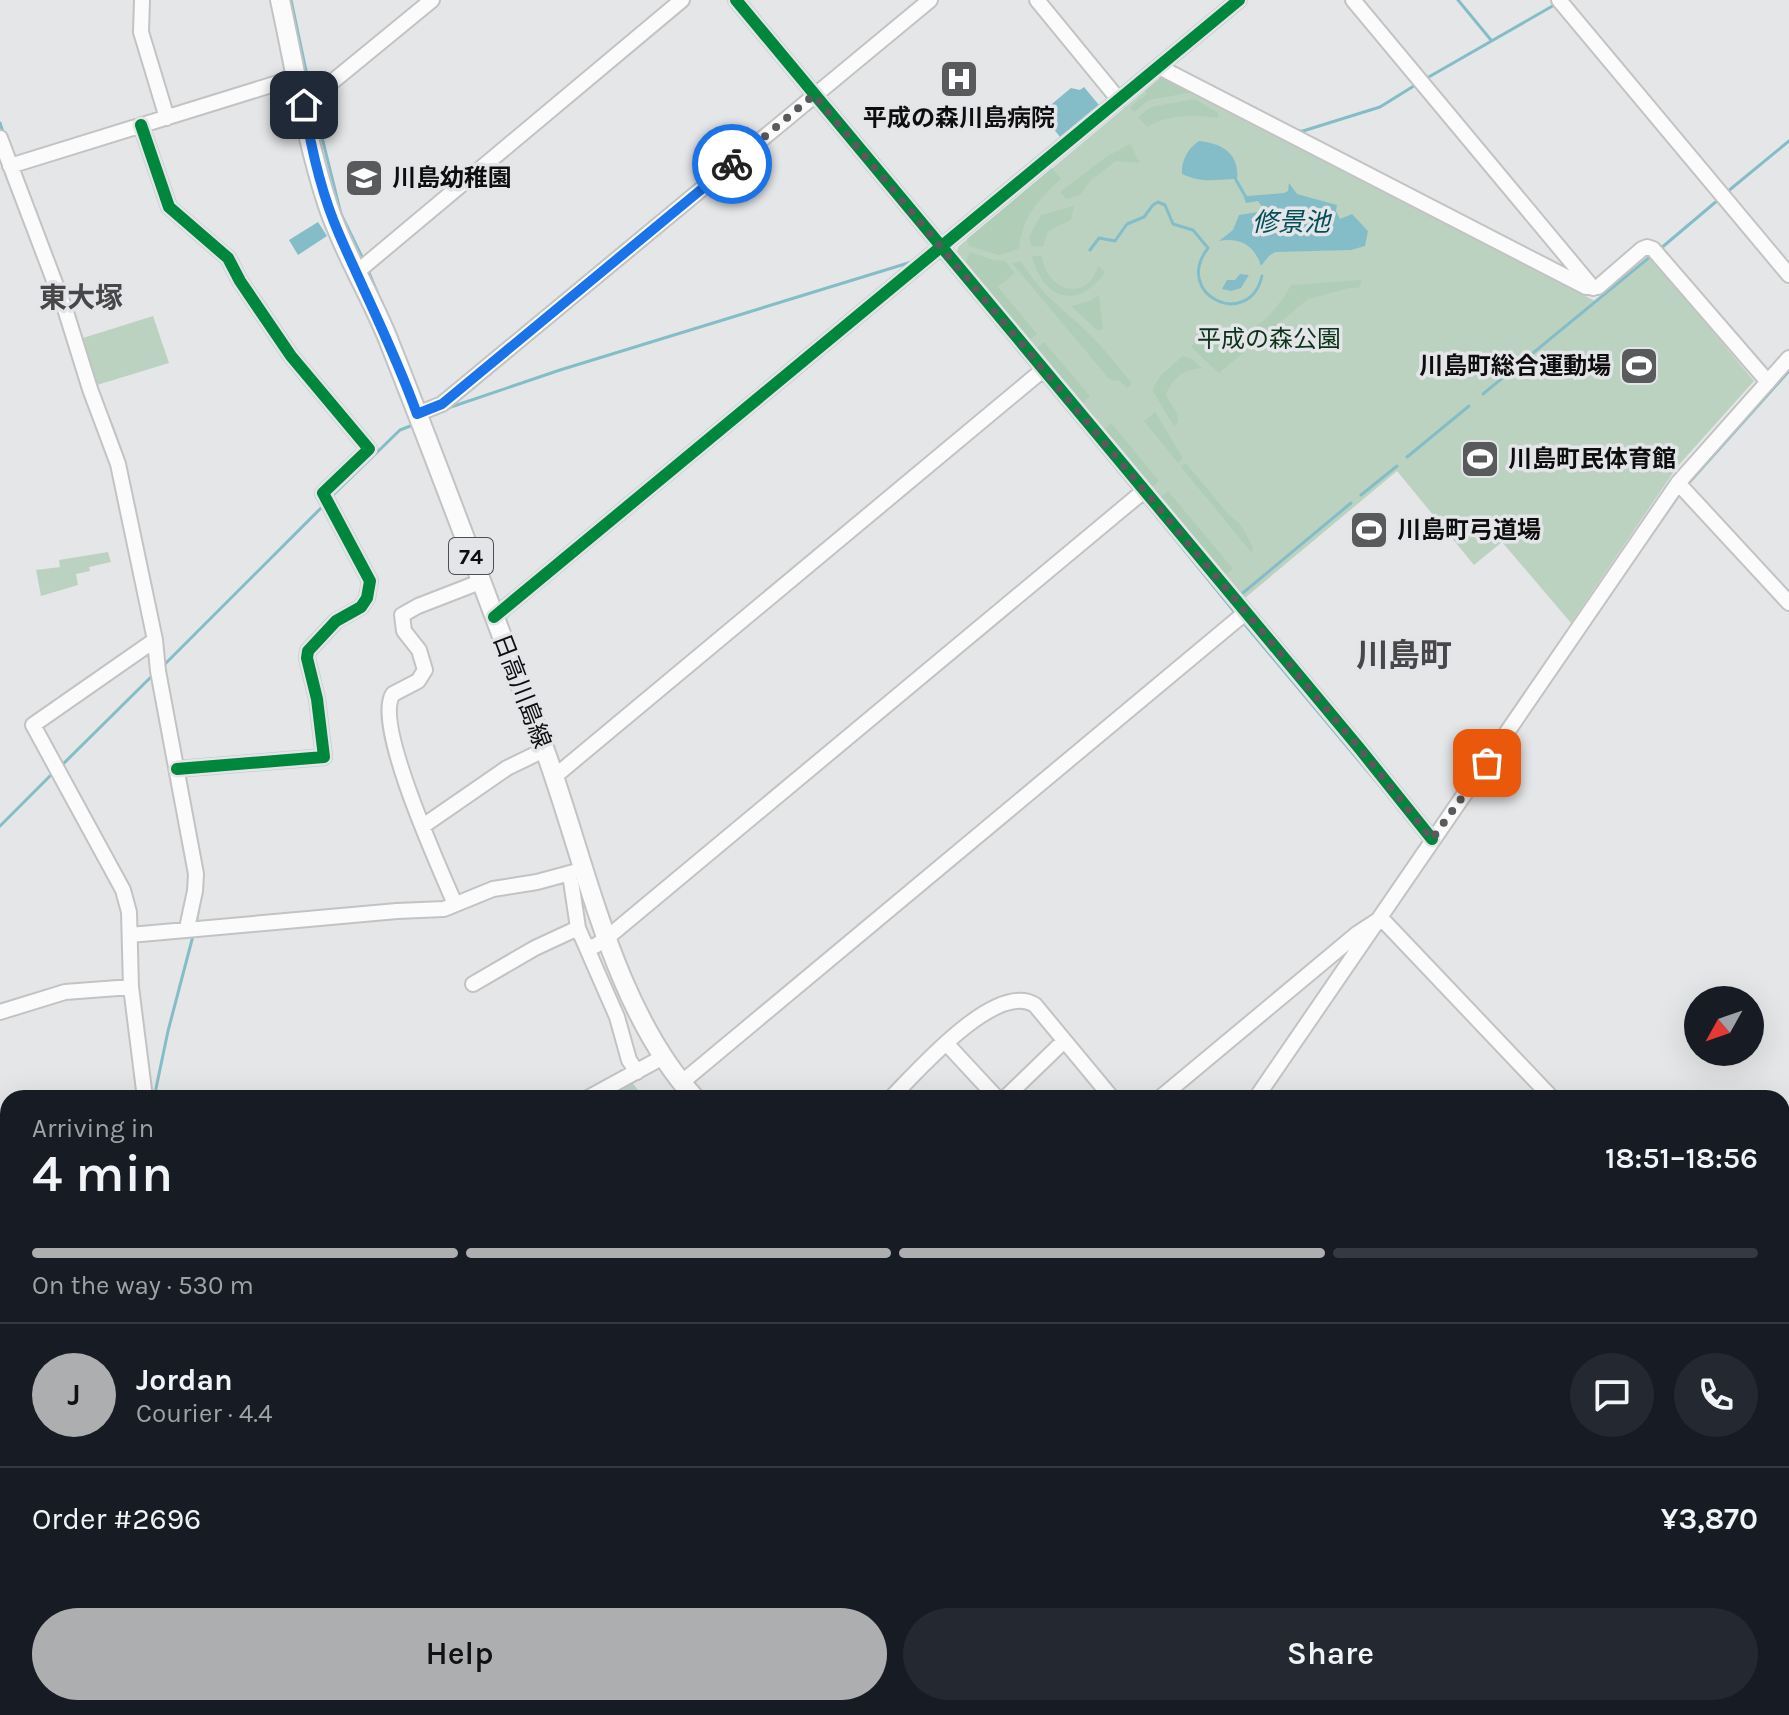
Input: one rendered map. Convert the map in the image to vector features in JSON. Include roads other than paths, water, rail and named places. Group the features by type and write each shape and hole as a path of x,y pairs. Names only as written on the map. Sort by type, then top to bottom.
{"main road":[{"name":"日高川島線","path":"280,0 328,207 387,337 494,617 554,777 578,872 636,1009 663,1057 688,1090"}],"street":[{"path":"142,0 141,32 167,118"},
{"path":"304,105 432,0"},
{"path":"357,272 682,0"},
{"path":"736,0 1432,839"},
{"path":"417,414 442,404 930,0"},
{"path":"1037,0 1119,100"},
{"path":"494,617 1239,0"},
{"path":"1353,0 1593,288"},
{"path":"1559,0 1789,275"},
{"path":"1159,67 1593,288"},
{"path":"10,166 297,77"},
{"path":"141,125 169,207 228,258 291,356 369,449 323,493 370,581 367,598 361,607 336,621 308,651 324,757 177,769"},
{"path":"0,138 66,312 118,464 155,640 196,874 187,928"},
{"path":"1593,288 1642,249 1653,249 1768,382"},
{"path":"1262,1090 1678,483 1789,358"},
{"path":"554,777 1044,369"},
{"path":"1678,483 1789,603"},
{"path":"587,947 595,946 608,937 1145,490"},
{"path":"455,904 403,775 390,699 393,694 418,681 425,670 419,650 404,631 402,615 480,582"},
{"path":"681,1083 1245,613"},
{"path":"144,1090 131,987 129,912 123,890 33,725 155,640"},
{"path":"423,826 499,773 544,750"},
{"path":"130,935 444,909 493,889 578,872 578,928 617,1017 629,1060 637,1072"},
{"path":"1170,1090 1358,933 1381,918"},
{"path":"1381,918 1544,1090"},
{"path":"473,984 535,948 578,928"},
{"path":"0,1012 65,992 131,987"},
{"path":"899,1090 946,1043 995,1007 1014,1001 1035,1005 1105,1090"},
{"path":"617,1017 636,1009"},
{"path":"1013,1090 1064,1041"},
{"path":"946,1043 990,1090"},
{"path":"603,1090 663,1057"}],"water":[{"path":"1084,87 1099,105 1060,137 1041,113 1071,88 1080,90"},
{"path":"1199,141 1228,151 1236,163 1237,179 1203,180 1182,174 1186,155"},
{"name":"修景池","path":"1289,183 1297,194 1337,205 1340,219 1352,214 1368,231 1365,246 1351,250 1275,252 1261,266 1246,244 1234,240 1219,241 1233,230 1239,215 1258,212 1263,208 1258,201 1246,203 1244,198 1284,193 1288,191"},
{"path":"318,222 327,236 298,255 289,240"},
{"path":"1240,274 1249,275 1241,288 1231,291 1222,289 1227,280 1235,280"}],"waterway":[{"path":"291,0 311,94"},
{"path":"1458,0 1491,40"},
{"path":"1427,78 1556,4"},
{"path":"1295,131 1380,107 1417,84"},
{"path":"314,105 341,214 364,261"},
{"path":"0,123 4,135"},
{"path":"1727,192 1789,141"},
{"path":"1236,180 1247,199"},
{"path":"1660,249 1718,200"},
{"path":"1090,250 1099,238 1115,241 1127,224 1144,217 1158,202 1165,205 1173,224 1193,230 1208,248 1199,265 1199,280 1206,292 1217,300 1230,304 1243,301 1254,293 1262,276"},
{"path":"1483,394 1651,256"},
{"path":"448,408 560,370 918,260"},
{"path":"367,268 378,294"},
{"path":"1686,486 1789,371"},
{"path":"1407,457 1469,406"},
{"path":"109,419 119,446"},
{"path":"332,496 400,430 413,425"},
{"path":"1082,426 1136,492"},
{"path":"442,453 489,577"},
{"path":"1361,495 1397,466"},
{"path":"1649,538 1681,492"},
{"path":"1141,497 1237,615"},
{"path":"1238,597 1351,503"},
{"path":"163,666 324,505"},
{"path":"1242,621 1396,805"},
{"path":"60,767 154,674"},
{"path":"0,826 54,772"},
{"path":"196,925 202,885"},
{"path":"156,1090 194,932"}],"place":[{"name":"平成の森川島病院","path":"959,79"},
{"name":"川島幼稚園","path":"364,178"},
{"name":"川島町総合運動場","path":"1639,366"},
{"name":"川島町民体育館","path":"1480,459"},
{"name":"川島町弓道場","path":"1369,530"}],"district":[{"name":"東大塚","path":"81,297"},
{"name":"川島町","path":"1404,655"}],"park label":[{"name":"平成の森公園","path":"1269,339"}]}
